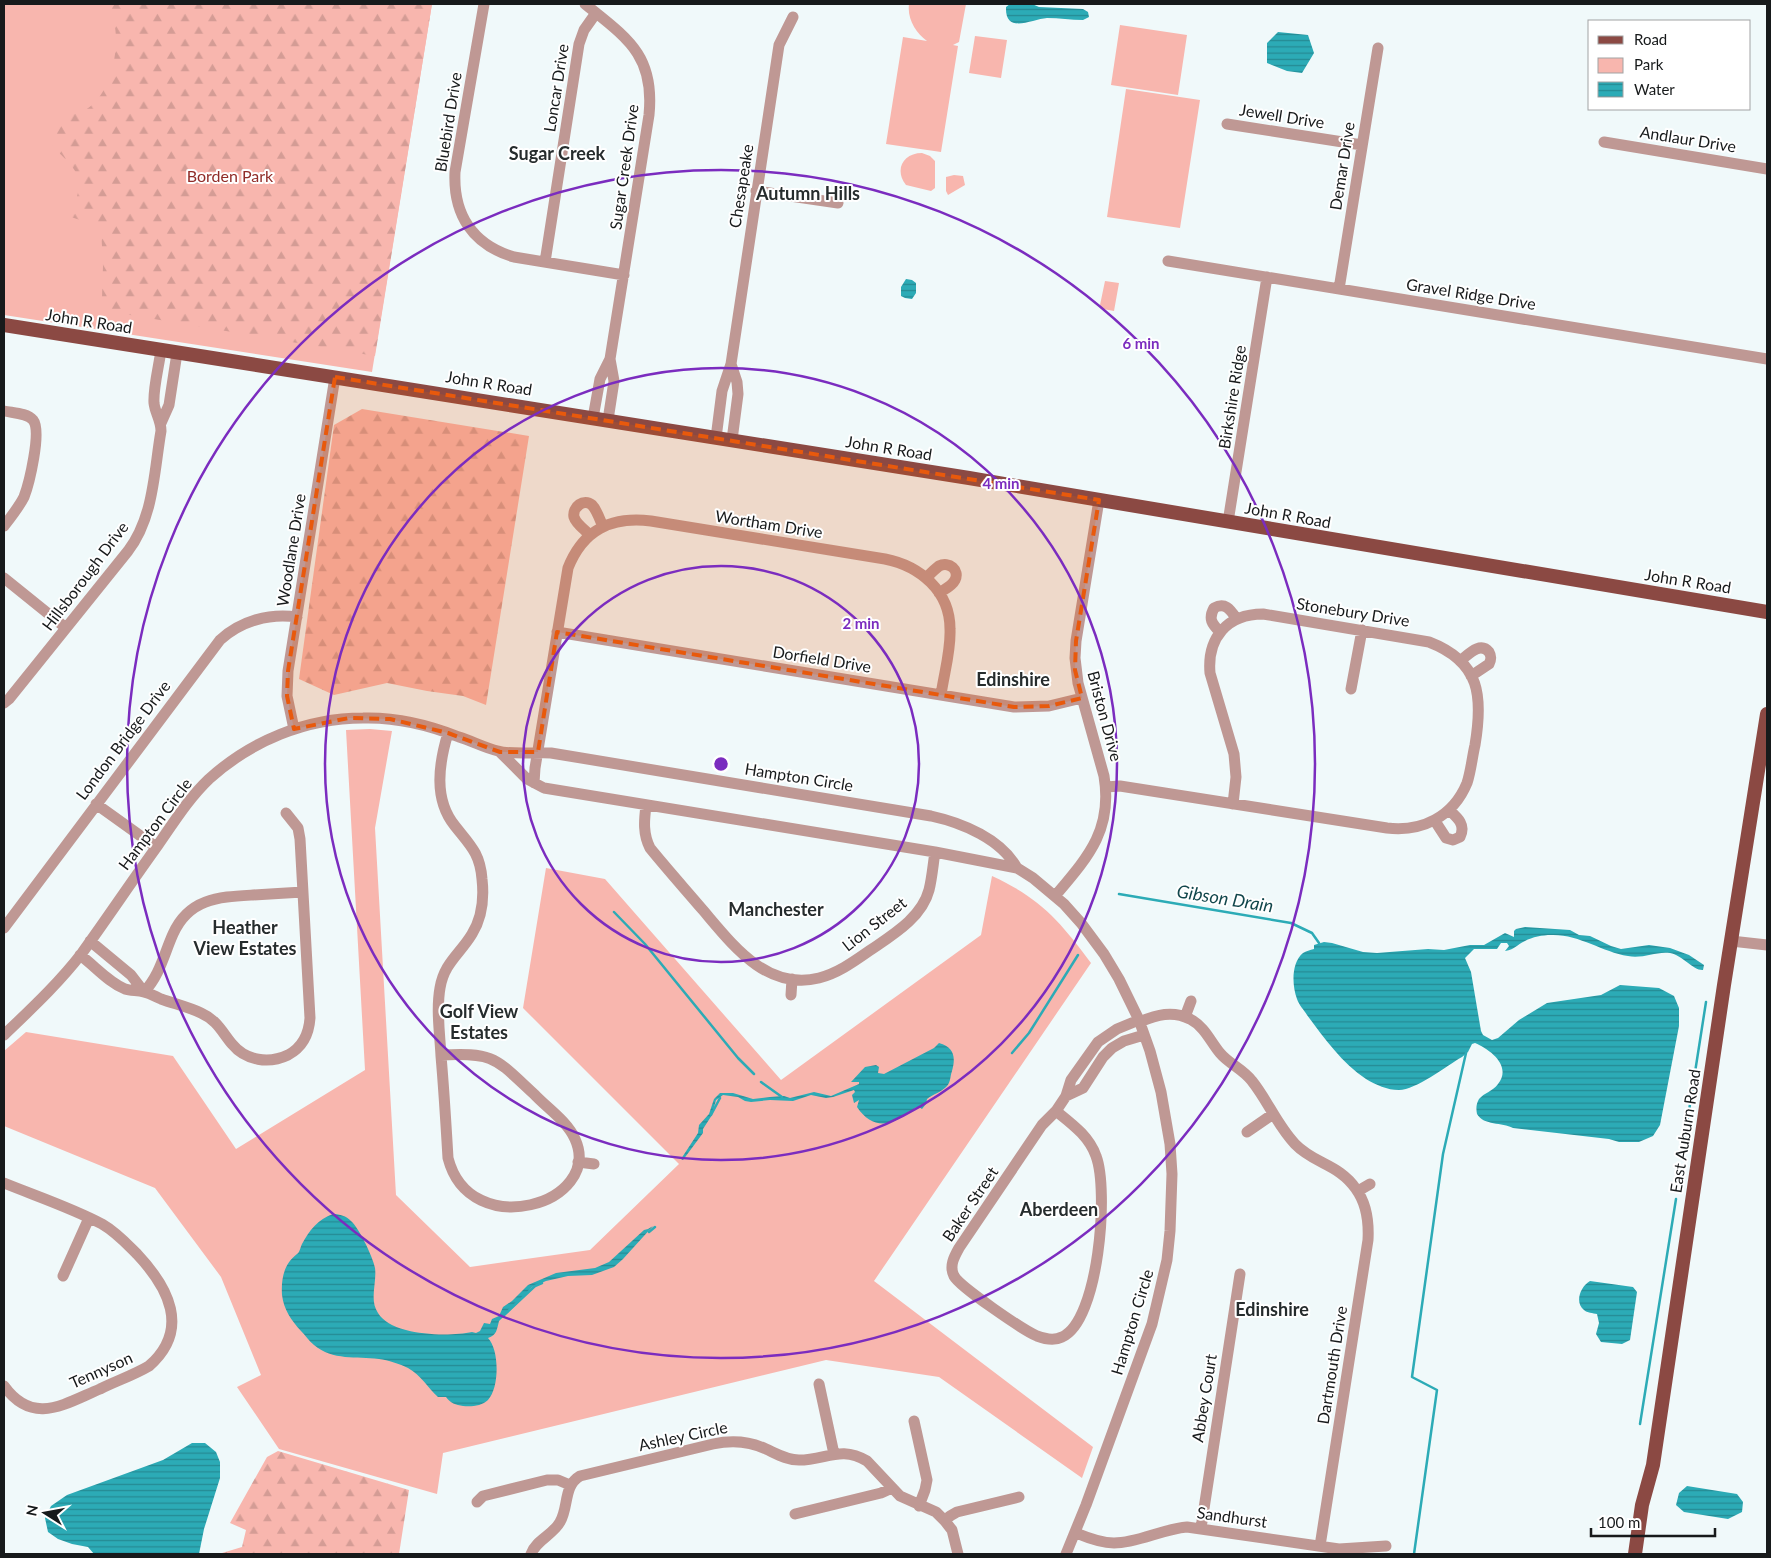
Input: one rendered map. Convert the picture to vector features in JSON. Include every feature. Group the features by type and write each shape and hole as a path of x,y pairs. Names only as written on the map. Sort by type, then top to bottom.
{"main road":[{"name":"John R Road","path":"4,325 732,440 1767,612"},
{"name":"East Auburn Road","path":"1635,1554 1642,1505 1653,1465 1731,941 1767,714"}],"street":[{"name":"Bluebird Drive","path":"484,4 456,172 455,194 461,214 484,243 503,254 624,274"},
{"name":"Sugar Creek Drive","path":"585,4 619,31 636,51 646,71 650,93 649,115 610,359 600,379 593,418"},
{"name":"Loncar Drive","path":"545,262 579,44 584,30 596,13"},
{"name":"Chesapeake","path":"716,438 722,391 731,364 779,45 794,17"},
{"name":"Demar Drive","path":"1340,289 1378,48"},
{"name":"Jewell Drive","path":"1227,124 1362,145"},
{"name":"Andlaur Drive","path":"1604,142 1767,168"},
{"path":"756,191 838,203"},
{"name":"Gravel Ridge Drive","path":"1168,261 1767,359"},
{"name":"Birkshire Ridge","path":"1228,522 1267,277"},
{"name":"Hillsborough Drive","path":"161,423 154,402 162,350"},
{"name":"Hillsborough Drive","path":"4,703 128,551 140,532 148,510 161,423 169,405 177,352"},
{"name":"Sugar Creek Drive","path":"608,420 614,381 610,359"},
{"name":"Chesapeake","path":"731,364 737,382 738,394 732,440"},
{"name":"Woodlane Drive","path":"294,729 288,708 287,685 336,377"},
{"path":"4,411 28,416 33,420 37,431 30,476 24,496 4,526"},
{"name":"Briston Drive","path":"1055,896 1087,858 1094,846 1103,823 1106,805 1106,787 1101,762 1075,670 1076,641 1099,500"},
{"path":"590,535 575,520 573,515 578,505 587,503 593,506 603,527"},
{"name":"Wortham Drive","path":"534,783 568,568 577,550 590,535 616,522 630,520 651,521 892,560 905,564 927,577 939,593 948,613 950,629 941,694"},
{"path":"927,577 939,566 945,564 950,565 956,570 955,581 951,586 939,593"},
{"path":"4,578 66,628"},
{"path":"1220,632 1210,617 1214,608 1225,606 1236,618 1220,632 1211,650 1209,661 1210,673 1234,754 1236,777 1233,804"},
{"name":"Stonebury Drive","path":"1106,787 1120,786 1396,829 1416,827 1435,821 1456,802 1467,782 1479,721 1478,693 1471,676 1460,661 1445,649 1429,642 1263,614 1236,618"},
{"name":"London Bridge Drive","path":"4,928 220,640 233,630 249,622 274,616 297,617"},
{"path":"1351,689 1362,630"},
{"name":"Dorfield Drive","path":"557,632 1026,708 1049,706 1082,698"},
{"path":"1460,661 1479,648 1483,648 1490,654 1489,664 1471,676"},
{"name":"Hampton Circle","path":"4,1035 52,988 80,955 190,800 220,770 258,744 294,729 323,721 364,718 390,719 448,732 500,752 538,752 601,761 940,818 970,829 988,840 1008,854 1017,868"},
{"path":"441,1056 475,1054 491,1058 500,1063 567,1127 576,1141 578,1162 574,1175 566,1186 554,1195 533,1204 500,1207 489,1204 470,1193 459,1182 448,1158 441,1056 439,1002 441,982 448,964 472,934 476,926 480,915 483,886 474,849 450,820 442,803 440,768 448,732"},
{"name":"Hampton Circle","path":"500,752 527,779 552,790 935,852 1017,868 1055,896 1081,923 1104,954 1119,979 1139,1021 1161,1092 1170,1144 1172,1206 1167,1260 1150,1331 1076,1533 1066,1554"},
{"path":"96,804 156,847"},
{"name":"Lion Street","path":"646,806 644,829 646,842 650,848 738,951 768,973 792,979 818,978 836,972 907,922 920,910 926,900 935,852"},
{"path":"1435,821 1446,838 1453,840 1460,837 1463,829 1462,824 1449,810"},
{"path":"80,955 116,984 127,990 144,992 200,1012 212,1019 223,1030 233,1046 254,1058 270,1060 292,1052 302,1043 307,1034 310,1018 300,839 298,828 286,813"},
{"path":"144,992 157,974 179,922 187,913 201,903 218,897 303,892"},
{"path":"1731,941 1767,945"},
{"path":"90,942 131,975 144,992"},
{"path":"791,995 792,979"},
{"path":"1139,1021 1164,1014 1185,1017 1192,1001"},
{"name":"Dartmouth Drive","path":"1185,1017 1202,1028 1224,1057 1252,1080 1273,1114 1297,1146 1340,1172 1358,1191 1367,1212 1368,1240 1320,1546"},
{"name":"Baker Street","path":"1056,1111 1079,1131 1093,1148 1099,1166 1102,1196 1098,1250 1085,1308 1071,1333 1058,1339 1052,1339 1038,1336 1026,1330 964,1287 954,1277 952,1265 960,1248 1037,1133 1066,1096 1071,1080 1093,1048 1109,1034 1139,1021"},
{"name":"Baker Street","path":"1066,1096 1083,1088 1103,1058 1118,1044 1144,1035"},
{"path":"1093,1048 1103,1058"},
{"path":"1246,1132 1273,1114"},
{"path":"578,1162 594,1164"},
{"name":"Tennyson","path":"4,1183 88,1218 111,1230 152,1270 169,1300 172,1320 166,1345 159,1357 144,1369 58,1407 44,1410 27,1407 15,1400 4,1386"},
{"path":"1358,1191 1370,1184"},
{"path":"63,1276 88,1218"},
{"name":"Abbey Court","path":"1200,1528 1240,1274"},
{"path":"819,1384 834,1454"},
{"path":"914,1421 927,1480 919,1506"},
{"name":"Ashley Circle","path":"570,1486 580,1476 720,1442 739,1441 790,1459 798,1460 846,1453 862,1458 906,1500 936,1512 945,1520"},
{"path":"477,1502 483,1496 548,1480 558,1480 570,1486 561,1521 534,1548 531,1554"},
{"path":"796,1514 881,1493 892,1488"},
{"path":"958,1554 952,1530 945,1520 957,1512 1019,1498"},
{"name":"Sandhurst","path":"1076,1533 1093,1540 1112,1543 1131,1541 1173,1528 1200,1528 1348,1549 1386,1546"}],"highlighted area":[{"path":"335,377 1099,500 1076,641 1075,670 1082,698 1049,706 1014,707 557,632 538,752 500,752 448,733 390,719 349,718 294,729 287,696 288,671"}],"green space":[{"name":"Borden Park","path":"4,4 432,4 372,372 4,315"},
{"name":"Borden Park","path":"107,4 432,4 375,356 106,311 102,298 101,227 71,217 78,193 78,177 70,164 52,146 52,139 53,132 60,122 70,115 86,109 100,97 110,77 115,54 116,32"},
{"path":"909,4 966,4 959,42 953,45 958,46 941,152 886,144 903,37 927,41 913,25 909,15"},
{"path":"1120,25 1187,35 1178,95 1111,85"},
{"path":"975,36 1007,40 1001,78 969,73"},
{"path":"1126,89 1200,100 1180,228 1107,217"},
{"path":"922,153 930,156 935,161 935,188 931,191 906,185 902,179 901,168 905,159"},
{"path":"954,175 963,176 965,185 948,195 946,191 946,177"},
{"path":"1105,281 1119,283 1114,311 1103,309 1100,305"},
{"path":"362,409 529,436 486,705 463,696 387,683 334,695 299,679 334,425"},
{"path":"370,729 392,731 375,828 396,1195 470,1267 590,1250 679,1164 523,1008 546,868 605,879 781,1080 981,935 992,876 1009,884 1036,902 1059,923 1091,963 874,1281 1093,1447 1082,1478 939,1377 826,1360 443,1453 437,1494 279,1449 237,1387 261,1375 221,1277 155,1188 4,1126 4,1051 26,1032 173,1056 236,1149 365,1070 346,730"},
{"path":"278,1451 409,1490 399,1554 222,1554 242,1547 246,1530 230,1523 267,1457"}],"water":[{"path":"1010,4 1032,4 1039,7 1083,9 1088,12 1089,17 1083,20 1047,18 1015,23 1010,21 1007,16 1006,7"},
{"path":"1278,32 1308,35 1314,53 1302,73 1287,71 1267,63 1267,43"},
{"path":"906,279 916,283 916,293 912,299 901,296 901,287"},
{"path":"1525,927 1570,930 1579,935 1590,936 1621,949 1649,945 1670,948 1689,955 1704,965 1703,970 1699,970 1670,953 1639,957 1618,954 1581,940 1561,935 1531,938 1505,951 1509,946 1507,943 1501,943 1497,949 1474,949 1465,958 1471,972 1481,1031 1483,1035 1492,1040 1498,1038 1519,1020 1547,1003 1601,995 1620,985 1659,988 1674,996 1679,1008 1679,1026 1660,1125 1653,1136 1639,1142 1619,1142 1609,1139 1513,1128 1480,1118 1477,1114 1477,1103 1481,1097 1498,1084 1503,1071 1498,1059 1493,1054 1475,1043 1472,1044 1468,1052 1462,1057 1414,1086 1399,1090 1382,1087 1357,1073 1341,1058 1307,1015 1295,994 1294,975 1299,957 1304,952 1314,949 1314,945 1324,942 1363,952 1377,953 1428,949 1444,950 1470,945 1484,945 1505,933 1514,937 1516,929"},
{"path":"939,1043 948,1047 953,1053 954,1061 950,1080 945,1088 927,1099 922,1109 917,1107 894,1121 881,1123 868,1119 862,1114 857,1107 859,1100 854,1103 852,1095 855,1092 854,1090 833,1097 826,1098 811,1095 793,1101 770,1100 751,1102 738,1097 723,1095 716,1100 712,1115 703,1129 703,1133 683,1160 681,1159 698,1133 699,1125 709,1114 714,1099 720,1093 733,1093 753,1099 784,1096 790,1098 814,1092 831,1096 859,1084 859,1082 851,1082 865,1067 876,1065 879,1067 878,1073 884,1074 934,1048"},
{"path":"333,1214 338,1214 351,1221 369,1250 375,1268 374,1303 378,1313 385,1321 395,1326 421,1333 435,1334 476,1333 480,1331 484,1323 490,1324 492,1319 499,1316 503,1307 528,1285 556,1273 595,1268 609,1262 644,1230 653,1226 614,1267 592,1275 568,1276 546,1281 532,1287 499,1321 495,1333 488,1338 492,1343 497,1368 492,1394 483,1404 466,1406 453,1403 446,1397 438,1397 417,1374 401,1365 379,1359 329,1354 310,1342 291,1319 284,1305 282,1295 282,1283 286,1267 299,1252 302,1244 318,1222"},
{"path":"1590,1281 1633,1287 1637,1292 1630,1340 1622,1344 1601,1342 1596,1334 1599,1323 1597,1314 1585,1311 1579,1303 1582,1290"},
{"path":"192,1443 205,1443 216,1452 220,1462 220,1478 204,1529 199,1554 94,1554 88,1547 58,1539 48,1532 45,1518 51,1506 67,1495 163,1460"},
{"path":"1687,1486 1737,1494 1743,1502 1742,1512 1728,1519 1684,1512 1676,1505 1679,1493"}],"waterway":[{"name":"Gibson Drain","path":"1119,894 1291,923 1312,933 1319,943"},
{"path":"614,912 645,944 738,1058 754,1074"},
{"name":"Gibson Drain","path":"1012,1053 1029,1033 1078,955"},
{"path":"1683,1149 1706,1002"},
{"path":"1414,1554 1437,1390 1412,1377 1443,1154 1466,1053"},
{"path":"761,1082 782,1097"},
{"name":"Gibson Drain","path":"711,1115 720,1098"},
{"path":"1640,1424 1676,1199"},
{"name":"Gibson Drain","path":"649,1232 655,1227"},
{"name":"Gibson Drain","path":"503,1316 535,1286 542,1283"}],"district":[{"name":"Sugar Creek","path":"557,154"},
{"name":"Autumn Hills","path":"808,194"},
{"name":"Edinshire","path":"1013,680"},
{"name":"Manchester","path":"776,910"},
{"name":"Heather View Estates","path":"245,938"},
{"name":"Golf View Estates","path":"479,1022"},
{"name":"Aberdeen","path":"1059,1210"},
{"name":"Edinshire","path":"1272,1310"}]}
